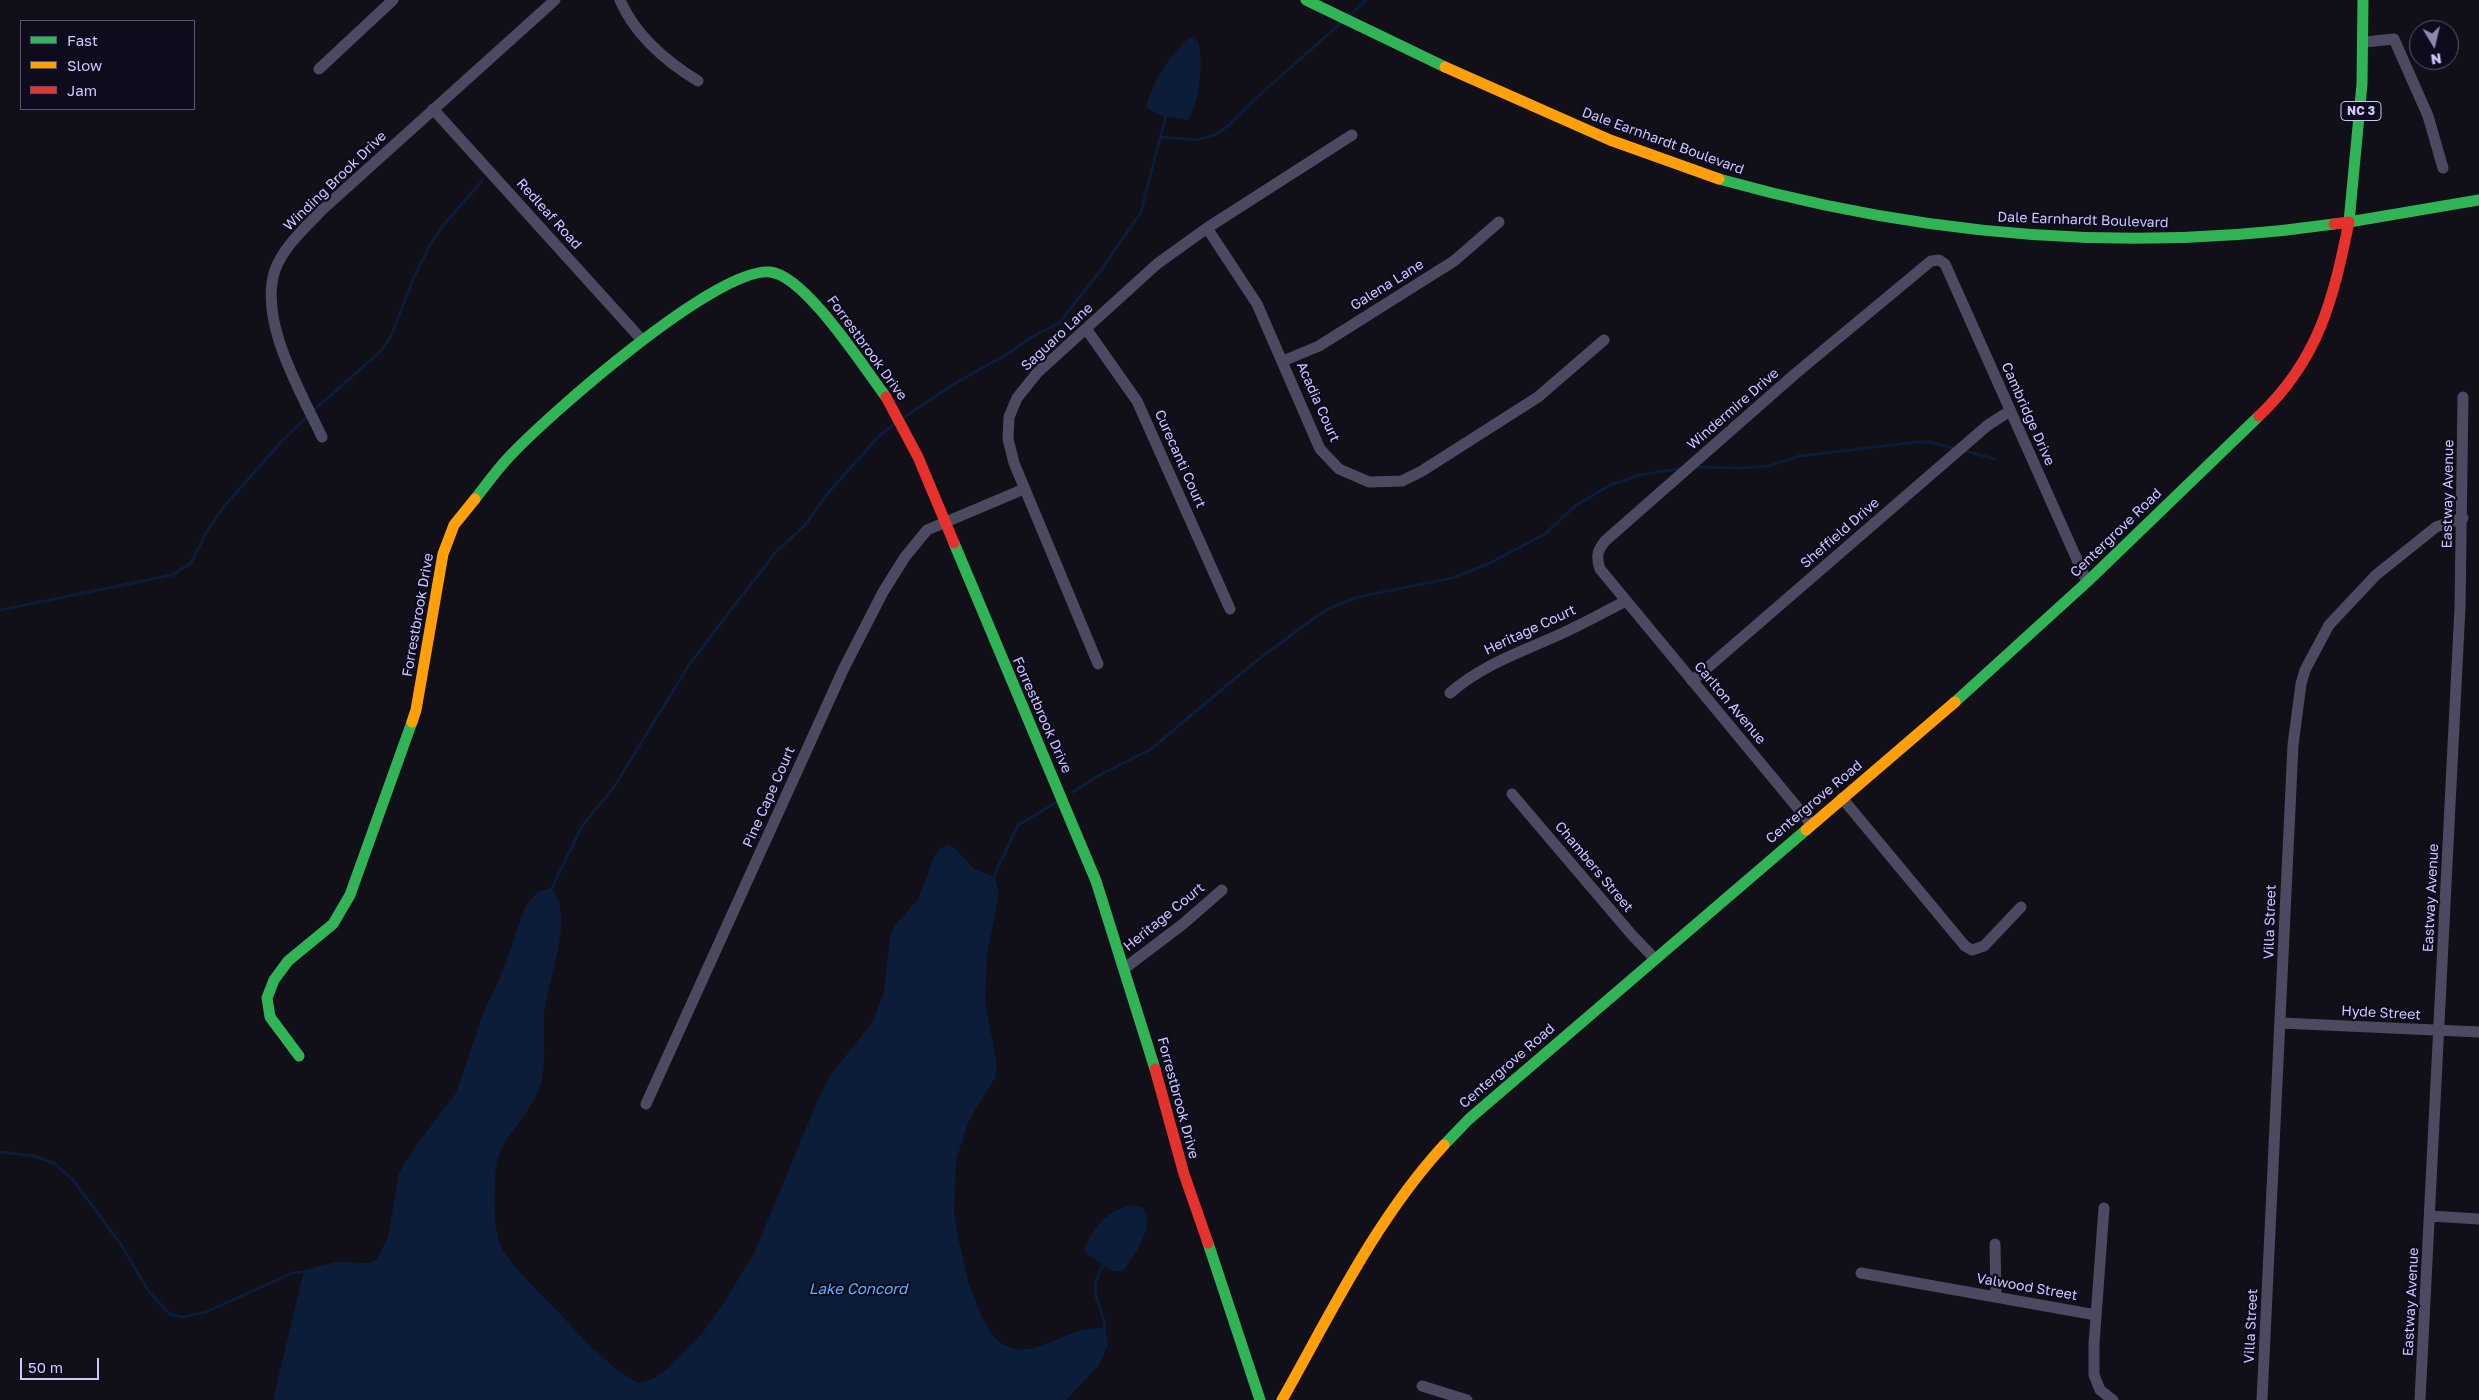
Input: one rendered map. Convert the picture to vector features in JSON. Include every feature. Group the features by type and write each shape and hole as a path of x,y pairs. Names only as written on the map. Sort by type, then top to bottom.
{"street":[{"path":"319,69 393,0"},
{"name":"Winding Brook Drive","path":"322,437 281,346 273,317 271,293 275,270 289,246 322,210 555,0"},
{"path":"620,0 637,30 678,68 698,82"},
{"name":"Dale Earnhardt Boulevard","path":"1306,0 1558,118 1638,150 1742,186 1832,209 1944,228 2028,236 2121,239 2245,236 2350,222 2479,200"},
{"name":"NC 3","path":"2350,222 2362,102 2365,42 2363,0"},
{"path":"2365,42 2394,38 2428,116 2443,168"},
{"name":"Redleaf Road","path":"433,109 642,340"},
{"name":"Saguaro Lane","path":"1098,664 1014,463 1008,439 1009,417 1016,398 1037,373 1087,330 1158,264 1207,228 1352,135"},
{"name":"Galena Lane","path":"1283,361 1319,346 1454,261 1499,222"},
{"name":"Centergrove Road","path":"1282,1400 1389,1218 1441,1147 1469,1119 1654,958 1992,670 2087,582 2272,404 2296,374 2318,336 2337,278 2350,222"},
{"name":"Acadia Court","path":"1207,228 1257,304 1320,449 1339,469 1369,482 1402,481 1422,471 1538,397 1604,340"},
{"name":"Cambridge Drive","path":"1939,260 1945,264 2087,582"},
{"name":"Windermire Drive","path":"1626,601 1600,569 1596,557 1599,548 1605,540 1922,266 1930,261 1939,260"},
{"name":"Forrestbrook Drive","path":"299,1056 270,1018 268,998 274,980 280,970 333,924 350,895 416,710 443,554 454,525 507,459 537,429 642,340 725,285 751,274 770,272 787,278 816,304 887,398 918,457 1002,660 1069,812 1096,881 1125,968 1184,1174 1238,1328 1260,1400"},
{"name":"Curecanti Court","path":"1087,330 1137,401 1230,609"},
{"name":"Eastway Avenue","path":"2420,1400 2462,518 2463,397"},
{"name":"Sheffield Drive","path":"1692,681 1988,424 2010,411"},
{"name":"Pine Cape Court","path":"646,1104 864,628 888,585 916,542 927,530 1024,489"},
{"name":"Villa Street","path":"2262,1400 2293,745 2299,693 2305,670 2329,625 2376,575 2436,527 2462,518"},
{"name":"Carlton Avenue","path":"1626,601 1812,824"},
{"name":"Heritage Court","path":"1450,694 1482,669 1501,658 1546,640 1626,601"},
{"name":"Chambers Street","path":"1512,794 1632,935 1654,958"},
{"path":"1842,798 1965,946 1972,950 1984,946 2021,907"},
{"name":"Heritage Court","path":"1125,968 1183,924 1222,890"},
{"name":"Hyde Street","path":"2281,1023 2479,1032"},
{"path":"2104,1208 2096,1315 2094,1375 2100,1390 2113,1400"},
{"path":"2430,1216 2479,1219"},
{"path":"1995,1244 1996,1297"},
{"name":"Valwood Street","path":"1861,1273 2096,1315"},
{"path":"1422,1386 1467,1400"}],"water":[{"path":"1190,37 1198,41 1201,59 1198,93 1191,113 1187,120 1155,113 1146,107 1157,78 1169,60"},
{"name":"Lake Concord","path":"948,844 957,850 974,869 995,877 999,894 987,954 985,1001 997,1066 995,1078 969,1120 956,1161 954,1212 959,1242 969,1284 983,1320 994,1337 1002,1344 1019,1350 1034,1348 1082,1330 1105,1327 1108,1345 1099,1365 1066,1400 273,1400 304,1270 337,1262 371,1263 378,1258 388,1237 399,1173 415,1147 456,1093 484,1011 502,973 525,907 537,892 551,888 558,901 561,916 558,952 544,1019 543,1075 532,1104 504,1145 497,1160 495,1205 498,1238 503,1251 526,1279 586,1341 618,1370 639,1383 653,1379 667,1369 703,1332 724,1303 755,1251 819,1097 830,1076 873,1021 884,992 890,936 895,925 918,899 938,850"},
{"path":"1132,1205 1143,1207 1147,1223 1146,1231 1138,1249 1123,1271 1112,1271 1084,1250 1092,1234 1102,1221 1115,1211"}],"waterway":[{"path":"1349,16 1366,0"},
{"path":"1161,137 1197,140 1215,135 1229,125 1256,98 1341,23"},
{"path":"903,418 952,385 1009,353 1030,338 1059,323 1101,270 1141,212 1166,115"},
{"path":"312,412 382,350 391,336 414,277 431,243 446,222 482,181"},
{"path":"0,610 172,575 191,563 207,531 226,504 282,441 308,416"},
{"path":"551,890 582,826 614,787 689,665 775,553 805,525 829,492 879,436 896,423"},
{"path":"1695,467 1740,468 1769,466 1800,456 1917,442 1930,442 1957,449"},
{"path":"1962,450 1995,459"},
{"path":"1073,792 1096,777 1151,749 1251,665 1318,615 1332,607 1358,597 1452,578 1488,564 1545,534 1575,506 1610,485 1640,475 1684,468"},
{"path":"992,880 1018,825 1057,802"},
{"path":"0,1152 34,1156 54,1163 73,1180 122,1246 149,1292 170,1314 182,1317 206,1312 292,1273 306,1272"},
{"path":"1103,1330 1105,1327 1095,1289 1104,1264"}],"traffic: fast":[{"path":"1306,0 1445,67"},
{"path":"2363,0 2362,84 2349,222 2479,200"},
{"path":"1719,179 1794,198 1870,214 1947,226 2024,234 2101,238 2179,238 2256,233 2334,224"},
{"path":"475,499 508,458 594,379 633,347 674,318 712,293 745,277 770,272 784,277 800,289 816,305 849,345 886,397"},
{"path":"1955,702 2087,582 2259,416"},
{"path":"954,543 1096,881 1155,1069"},
{"path":"299,1056 270,1017 267,998 274,980 288,961 333,924 350,895 412,722"},
{"path":"1444,1145 1469,1119 1806,830"},
{"path":"1208,1243 1260,1400"}],"traffic: slow":[{"path":"1445,67 1610,140 1719,179"},
{"path":"412,722 416,710 443,554 454,525 475,499"},
{"path":"1806,830 1955,702"},
{"path":"1282,1400 1376,1235 1397,1204 1444,1145"}],"traffic: jam":[{"path":"2259,416 2296,373 2310,350 2320,327 2337,277 2349,222 2334,224"},
{"path":"886,397 918,457 954,543"},
{"path":"1155,1069 1184,1174 1208,1243"}]}
